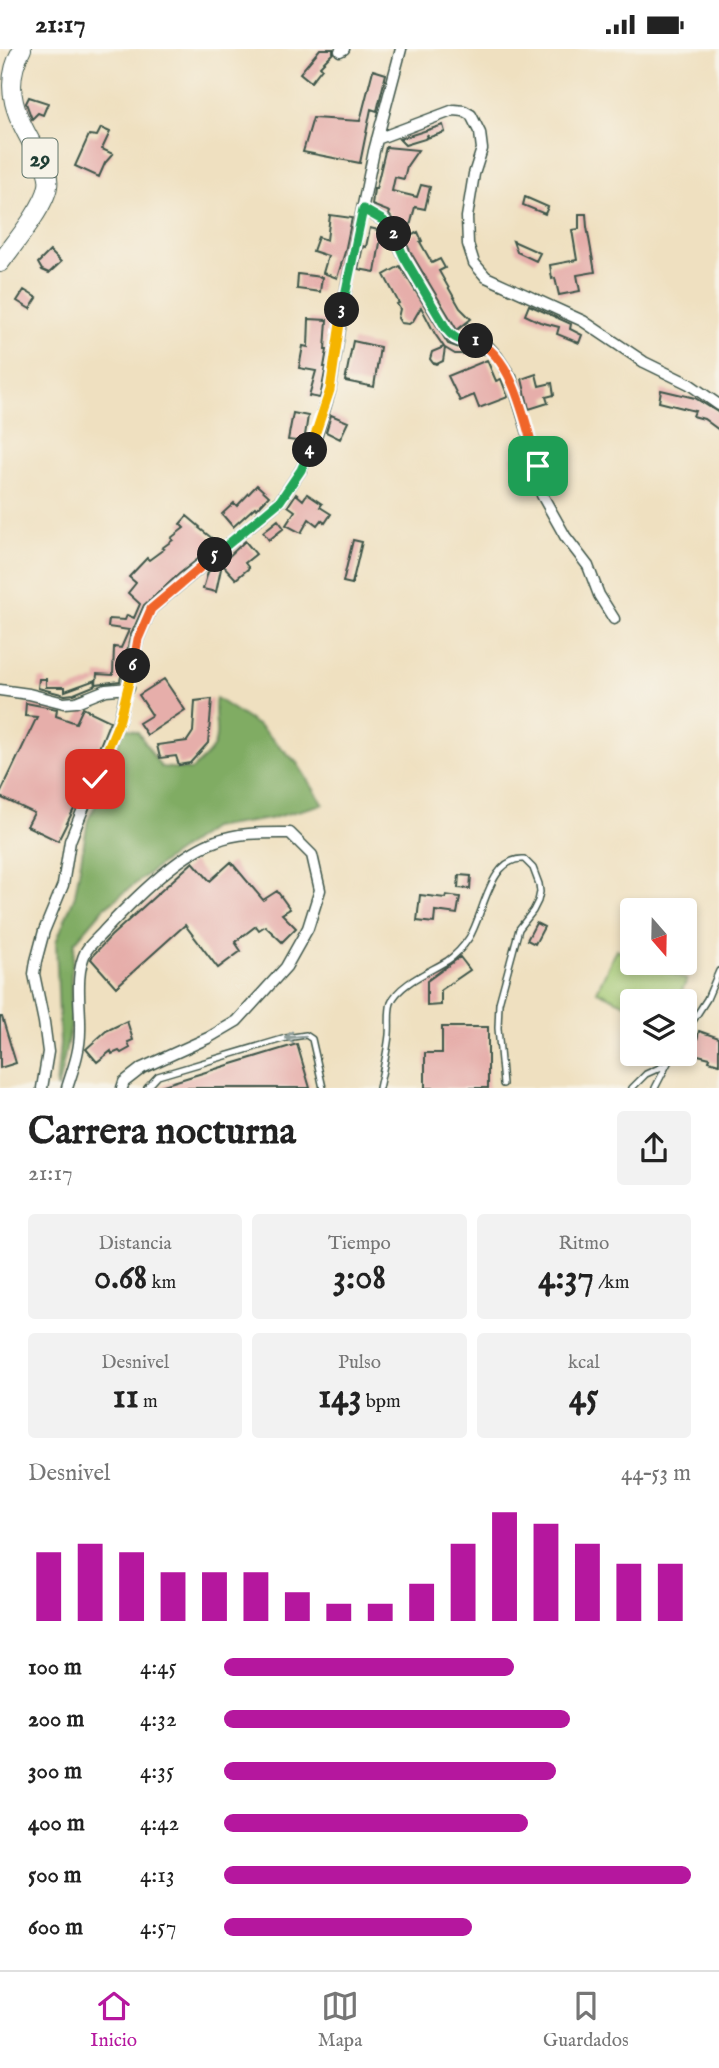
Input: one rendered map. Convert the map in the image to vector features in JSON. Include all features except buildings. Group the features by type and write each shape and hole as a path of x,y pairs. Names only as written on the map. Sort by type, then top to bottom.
{"main road":[{"name":"29","path":"0,263 39,207 48,187 46,169 8,96 10,69 22,49"}],"street":[{"path":"42,1088 48,1052 34,974 36,961 44,931 63,885 70,841 120,719 138,639 151,609 280,501 301,470 315,441 330,390 347,283 377,139 401,49"},
{"path":"377,139 454,110 471,115 480,133 482,149 474,174 467,217 468,244 474,264 486,277 583,321 644,362 689,384 719,405"},
{"path":"363,209 384,221 391,230 404,257 454,339 477,341 488,346 511,377 538,466 542,495 565,536 588,566 599,595 614,619"},
{"path":"0,690 64,703 76,702 106,690 129,688"},
{"path":"67,1088 76,1060 80,1033 81,971 87,951 130,902 181,860 215,841 252,833 290,833 312,855 320,890 308,928 286,967 237,1021 208,1038 142,1068 124,1082 122,1088"}],"lane":[{"path":"379,1088 387,1054 391,1003 402,989 445,962 463,947 476,925 498,871 511,861 524,859 533,868 540,892 533,911 519,929 499,1003 498,1028 503,1084"},
{"path":"697,1015 719,971"},
{"path":"147,1088 158,1076 286,1038 306,1035 312,1039 323,1088"},
{"path":"632,1088 646,1074 664,1066"},
{"path":"655,1088 666,1066"}],"green space":[{"path":"216,698 260,727 297,763 323,804 269,819 212,828 104,908 75,942 71,976 71,1026 56,1088 60,1043 56,942 75,895 88,820 108,781 123,727 138,732 161,767 191,770 208,755 215,743"},
{"path":"616,949 620,951 620,975 675,975 687,980 683,989 620,989 620,1002 597,991"}],"route":[{"path":"95,779 120,719 138,639 151,609 280,501 301,470 315,441 330,390 347,283 363,209 384,221 391,230 404,257 454,339 477,341 488,346 497,356 511,377 538,466"}]}
